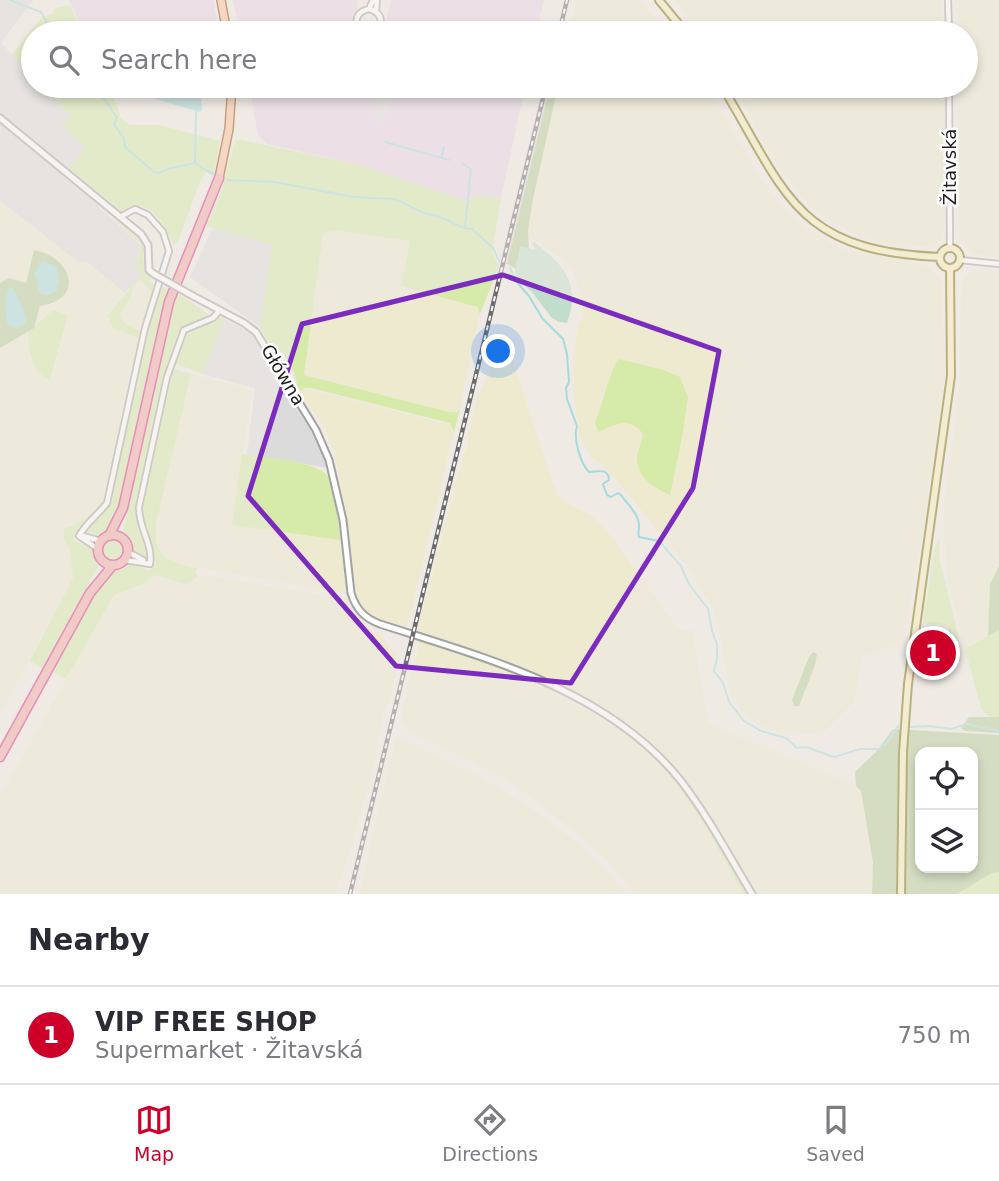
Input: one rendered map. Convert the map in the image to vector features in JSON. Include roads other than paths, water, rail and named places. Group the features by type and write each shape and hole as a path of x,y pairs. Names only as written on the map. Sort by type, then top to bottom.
{"highway":[{"path":"0,757 90,593 108,569 127,556 122,534 123,509 169,302 219,178"},
{"path":"90,593 101,559 100,545 109,536 123,509"},
{"path":"109,536 117,535 125,540"},
{"path":"101,559 113,565"}],"main road":[{"path":"221,0 225,21"},
{"path":"659,0 676,21"},
{"path":"219,178 229,129 231,98"},
{"path":"729,98 772,176 795,206 817,225 835,236 864,246 940,257"},
{"path":"950,248 958,252 960,260 957,266 950,268 943,265 940,257 950,248"},
{"path":"901,894 905,730 913,637 951,376 950,268"}],"street":[{"path":"356,21 361,12 369,9 375,0"},
{"path":"375,0 376,12"},
{"path":"948,0 948,21"},
{"path":"369,9 376,12 381,21"},
{"name":"Žitavská","path":"950,98 950,248"},
{"name":"Główna","path":"0,118 147,242 149,270 250,327 260,337 316,430 330,460 338,488 351,593 356,608 370,620 540,680 614,719 640,739 680,780 699,806 752,894"},
{"path":"100,545 79,536 85,525 94,519 107,503 145,328 169,251 163,232 148,215 135,209 120,217"},
{"path":"960,260 999,264"},
{"path":"127,556 150,564 151,549 139,523 139,507 167,377 178,341 184,330 214,318 220,310"}],"water":[{"path":"201,98 202,110 200,112 155,99"},
{"path":"42,261 57,266 59,282 56,291 48,295 40,293 34,274"},
{"path":"11,286 21,304 26,323 16,328 8,324 6,315 6,299"}],"waterway":[{"path":"10,0 41,12 46,21"},
{"path":"101,98 117,118 114,124 124,139 125,147 154,172 195,163 213,175"},
{"path":"195,163 196,112"},
{"path":"385,142 449,160"},
{"path":"442,156 444,147"},
{"path":"463,164 471,169 465,228"},
{"path":"206,170 214,173"},
{"path":"227,180 275,182 354,197 395,199 423,213 472,229 493,248 499,261"},
{"path":"510,268 515,280 529,296 542,318 563,339 569,382 566,388 567,399 577,426 577,443 583,463 589,472 607,473 609,480 603,484 607,495 621,495 637,516 639,537 659,541 681,566 689,584 708,609 717,645 714,671 723,683 729,702 744,721 761,731 786,738 797,748 806,747 834,757 860,749 880,749 898,726"},
{"path":"910,727 951,729 967,724 999,731"}],"railway":[{"path":"562,21 567,0"},
{"path":"350,894 543,98"}],"place":[{"name":"VIP FREE SHOP","path":"933,653"}]}
